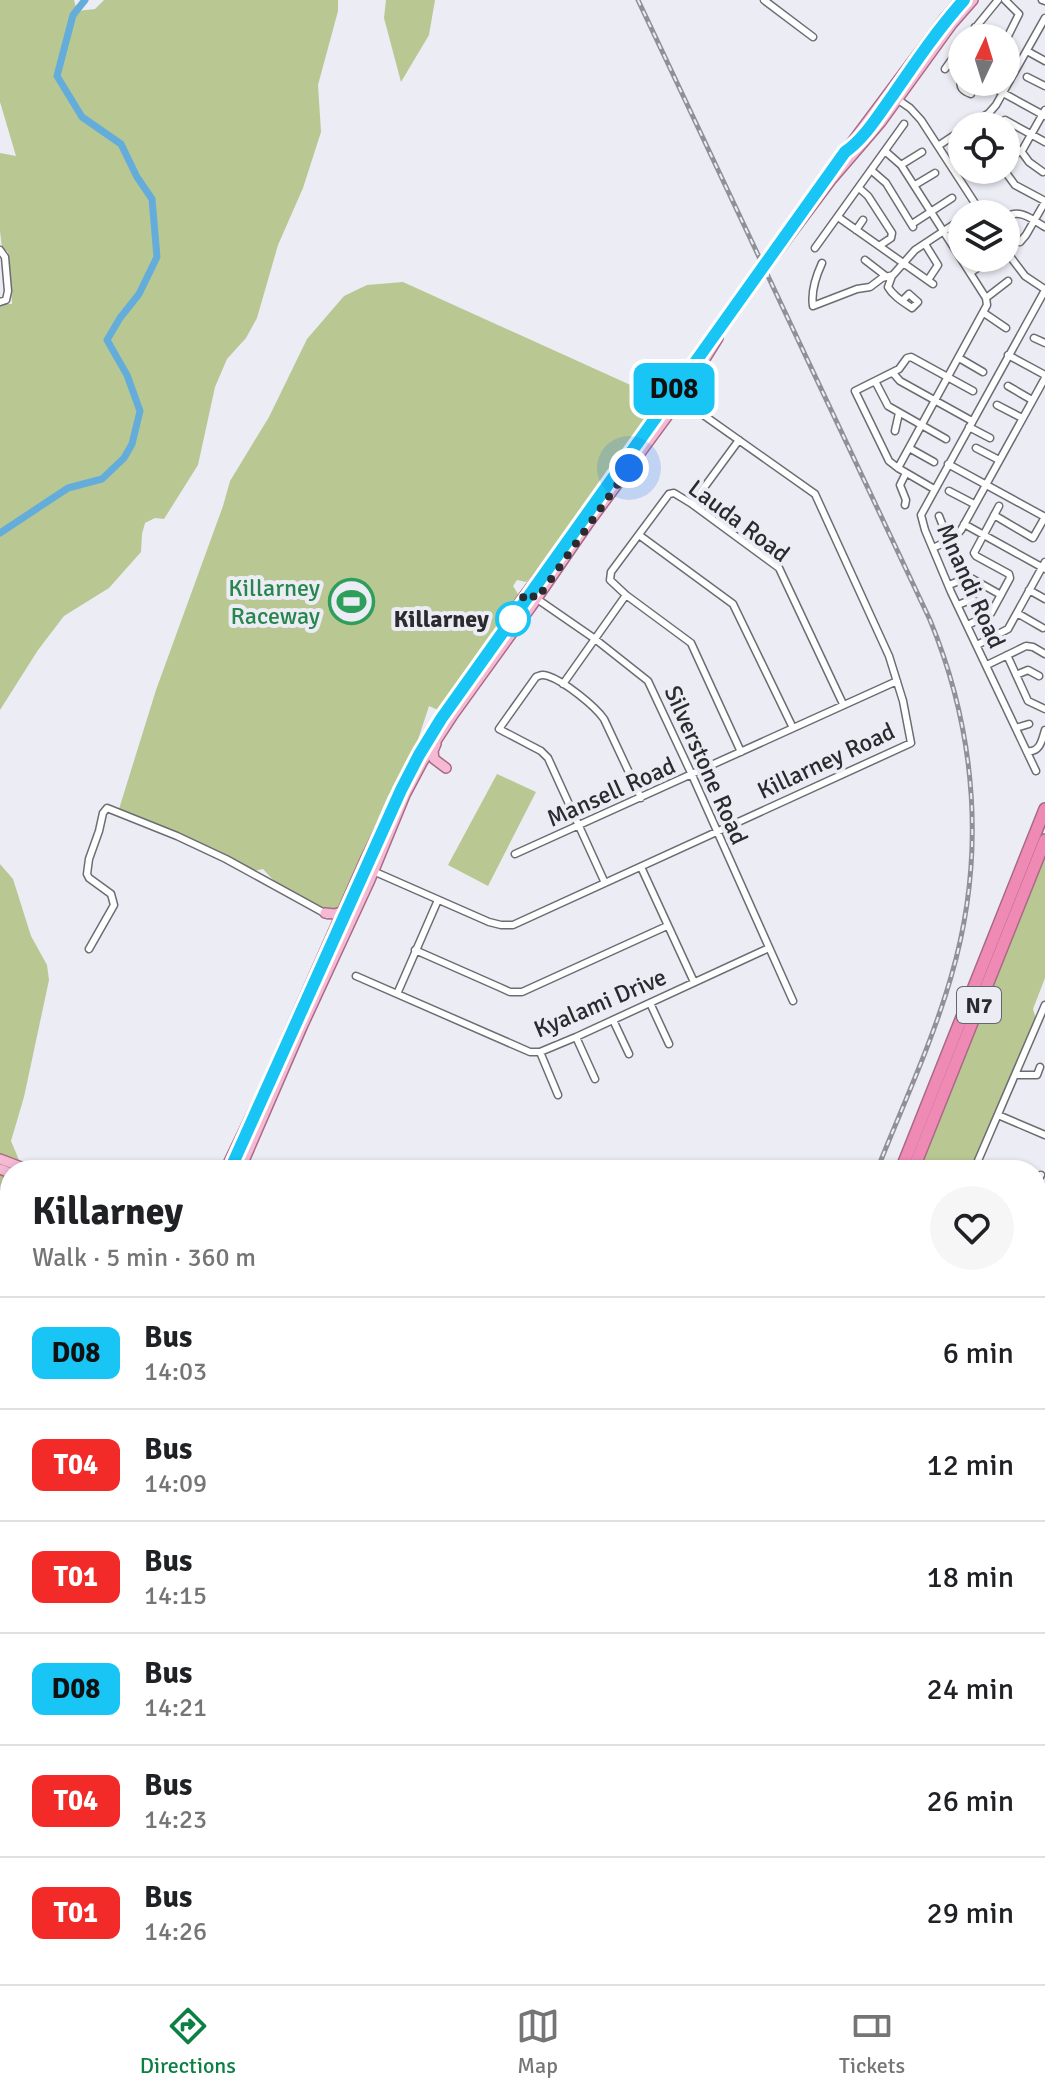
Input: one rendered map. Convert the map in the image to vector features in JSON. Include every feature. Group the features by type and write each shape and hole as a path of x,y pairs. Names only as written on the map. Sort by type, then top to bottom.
{"highway":[{"name":"N7","path":"905,1160 1045,809"},
{"name":"N7","path":"917,1160 1045,840"}],"main road":[{"path":"776,252 888,93 960,0"},
{"path":"244,1160 409,786 442,730 537,599 755,280 973,0"},
{"path":"230,1160 362,866 417,753 527,592 676,396"},
{"path":"442,730 433,755 436,762 446,768"},
{"path":"325,913 339,917"},
{"path":"233,1153 245,1157"}],"street":[{"path":"764,0 813,37"},
{"path":"977,24 998,0"},
{"path":"1005,0 1019,14 1014,24"},
{"path":"986,12 993,18"},
{"path":"1020,63 1042,30 1045,18"},
{"path":"1027,51 1045,61"},
{"path":"1027,77 1045,86"},
{"path":"888,93 918,116 973,200"},
{"path":"989,112 1001,96"},
{"path":"1009,96 1044,114 1021,151 1029,162 1043,172"},
{"path":"815,248 904,124"},
{"path":"1020,128 1045,142"},
{"path":"938,146 948,139"},
{"path":"885,151 901,165 948,237"},
{"path":"901,165 922,152"},
{"path":"871,170 886,183 913,226 952,198"},
{"path":"915,185 935,173"},
{"path":"1014,184 1045,202 1020,242"},
{"path":"859,188 892,233 891,238 879,246"},
{"path":"1020,215 1045,227"},
{"path":"838,217 931,282 938,265 925,244"},
{"path":"856,230 863,220"},
{"path":"822,263 813,306 891,276 915,250 948,228"},
{"path":"0,250 5,256 8,291 6,300 0,302"},
{"path":"865,260 891,276"},
{"path":"1020,269 1044,290"},
{"path":"898,468 987,305 986,298 970,273"},
{"path":"891,276 888,288 902,301"},
{"path":"986,298 1008,281"},
{"name":"Mnandi Road","path":"1036,771 949,585 921,515 1044,290"},
{"path":"984,313 1006,328"},
{"path":"1034,338 1045,343"},
{"path":"933,548 949,541 964,524 1045,376 1008,355"},
{"path":"934,489 887,459 853,390 893,373 911,357 927,369 973,391"},
{"path":"959,358 983,372"},
{"path":"893,373 900,381 990,438"},
{"path":"875,381 886,404 946,439"},
{"path":"1008,386 1032,400"},
{"name":"Killarney Road","path":"362,866 489,922 513,925 911,743 897,681 884,643 815,494 676,396"},
{"path":"997,405 1022,418"},
{"path":"895,431 899,413"},
{"path":"692,504 739,440"},
{"path":"909,448 934,462"},
{"path":"976,448 999,460"},
{"path":"948,464 1045,517 1034,540 994,515"},
{"path":"905,505 900,485 906,473"},
{"path":"949,491 974,504"},
{"name":"Lauda Road","path":"626,595 612,583 610,575 669,494 674,493 779,568 843,704"},
{"path":"968,625 990,614 1011,577 975,554 999,506"},
{"path":"939,516 949,541"},
{"path":"964,524 1044,566 1006,631 977,645"},
{"path":"639,535 733,604 793,728"},
{"path":"949,585 969,577 1001,595"},
{"path":"1029,590 1045,599"},
{"name":"Silverstone Road","path":"527,592 595,639 648,681 793,1001"},
{"path":"563,684 626,595 691,643 741,752"},
{"path":"958,605 969,600 977,602"},
{"path":"1017,613 1043,628"},
{"path":"987,665 1029,646 1045,654"},
{"path":"1007,655 1028,701 1045,709"},
{"path":"1016,675 1028,670 1039,676"},
{"path":"605,883 548,758 541,751 499,729 538,676 549,676 563,684 602,716 641,798"},
{"name":"Mansell Road","path":"515,854 897,681"},
{"path":"1016,728 1029,724"},
{"path":"1027,751 1037,749 1045,730"},
{"path":"89,949 114,905 111,894 87,874 89,859 107,808 226,859 325,913"},
{"path":"641,867 694,982"},
{"path":"397,994 438,900"},
{"path":"339,917 348,927"},
{"path":"415,950 510,992 522,992 667,926"},
{"name":"Kyalami Drive","path":"356,976 530,1052 540,1052 769,948"},
{"path":"650,1003 669,1044"},
{"path":"978,1160 1045,1005"},
{"path":"613,1020 629,1054"},
{"path":"1037,1025 1045,1028"},
{"path":"576,1037 595,1079"},
{"path":"540,1052 558,1095"},
{"path":"1039,1085 1037,1075 1040,1067"},
{"path":"1015,1075 1037,1075"},
{"path":"998,1115 1045,1135"}],"green space":[{"path":"0,0 74,0 77,11 95,9 104,0 338,0 338,11 318,85 321,132 303,188 278,245 257,318 246,338 227,359 215,387 198,465 164,519 155,518 145,523 141,552 109,588 64,616 0,710 0,304 12,304 8,252 2,248 0,231 0,153 16,156 0,102"},
{"path":"386,0 435,0 429,35 401,82 384,18"},
{"name":"Killarney Raceway","path":"403,282 657,397 657,402 535,573 526,582 517,580 513,586 518,594 438,710 429,706 415,749 388,796 338,909 332,912 276,883 263,869 254,871 119,809 156,690 230,481 269,417 307,339 344,296 367,285"},
{"path":"497,774 536,792 488,886 448,865"},
{"path":"1045,852 1045,978 1033,1009 1036,1019 974,1160 922,1160"},
{"path":"0,864 13,879 31,936 47,965 49,980 24,1097 11,1141 19,1160 0,1159"}],"waterway":[{"path":"0,533 68,488 102,479 124,458 132,444 140,411 127,375 107,340 139,294 157,257 152,199 121,144 82,117 57,76 73,15 85,0"}],"railway":[{"path":"638,0 930,620 958,707 967,752 972,842 962,932 935,1026 881,1160"}],"bus line":[{"name":"D08","path":"234,1160 401,790 430,736 845,152 877,118 964,0"}],"place":[{"name":"Killarney Raceway","path":"351,602"},
{"name":"Killarney","path":"513,619"}],"route":[{"path":"513,619 509,617 527,592 537,599 629,468"}]}
